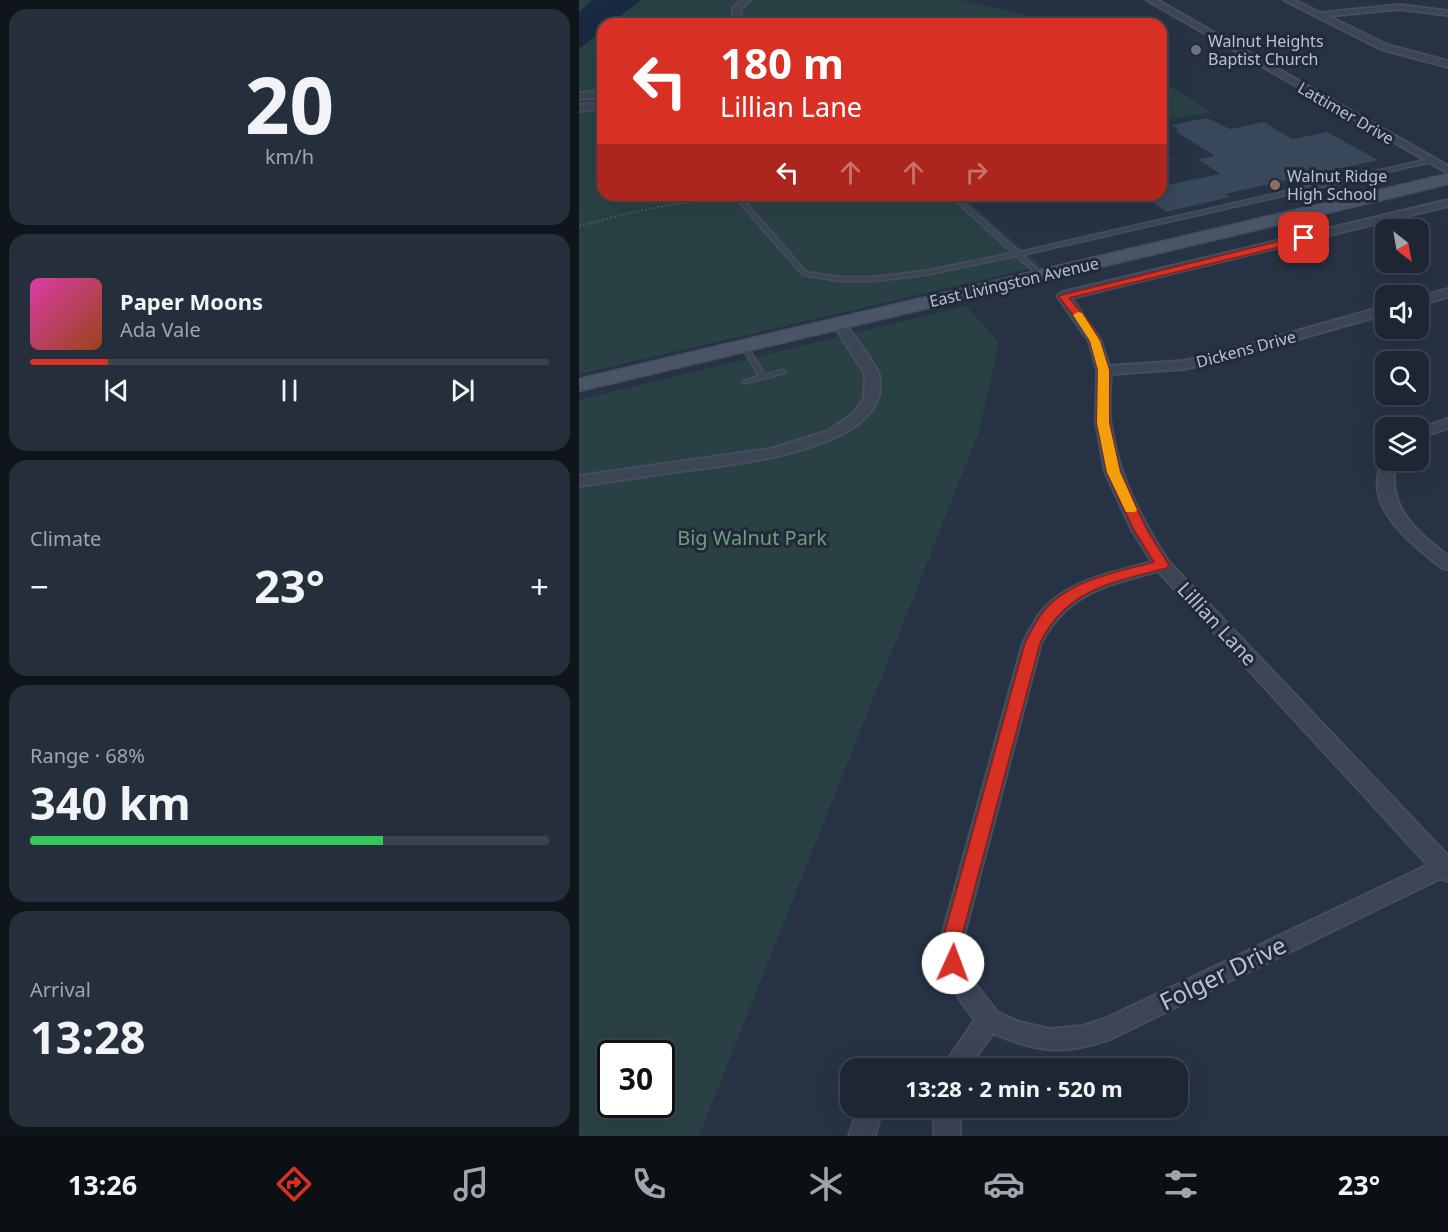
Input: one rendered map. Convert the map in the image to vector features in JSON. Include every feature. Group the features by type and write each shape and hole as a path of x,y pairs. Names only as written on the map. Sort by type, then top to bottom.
{"main road":[{"name":"East Livingston Avenue","path":"579,385 1448,179"}],"street":[{"path":"736,18 737,8 746,0"},
{"name":"Lattimer Drive","path":"1151,0 1448,170"},
{"path":"1288,0 1385,47 1448,64"},
{"path":"1319,15 1399,7 1448,13"},
{"path":"579,96 597,94"},
{"path":"579,108 597,106"},
{"name":"Lillian Lane","path":"1446,868 1162,565 1140,530 1113,472 1103,423 1104,370 1095,341 1063,296 1448,203"},
{"path":"1429,298 1448,293"},
{"name":"Dickens Drive","path":"1104,370 1164,367 1213,359 1375,313"},
{"path":"579,482 774,453 810,444 843,428 866,408 874,393 874,383 872,374 839,324"},
{"path":"1429,430 1448,423"},
{"path":"1386,471 1384,482 1389,503 1413,536 1448,564"},
{"path":"961,1058 989,1020 960,982 953,963 952,939 1032,643 1050,613 1063,601 1102,582 1162,565"},
{"name":"Folger Drive","path":"989,1020 1017,1032 1049,1040 1083,1037 1110,1028 1446,868"},
{"path":"862,1136 867,1118"},
{"path":"946,1118 947,1136"}],"lane":[{"path":"747,201 742,202 804,273 818,277 874,279 925,273 1019,254 1429,161"},
{"path":"959,201 1042,276"},
{"path":"744,346 763,377"},
{"path":"745,382 783,372"}],"path":[{"path":"579,226 667,204 697,201"},
{"path":"724,201 742,202"}],"green space":[{"path":"579,0 960,0 1036,18 597,18 597,201 968,201 1041,266 579,374"},
{"path":"1167,85 1212,112 1167,120"},
{"name":"Big Walnut Park","path":"966,306 999,342 979,432 699,1136 579,1136 579,400"}],"water":[{"path":"592,0 641,0 618,18 597,18 597,35 579,49 579,12"}],"building":[{"path":"1207,118 1230,129 1264,122 1292,139 1327,132 1378,160 1225,194 1230,197 1166,212 1151,201 1167,201 1167,185 1220,174 1198,159 1215,156 1175,131 1179,130 1171,125"}],"slow traffic":[{"path":"1078,315 1095,341 1104,370 1103,423 1113,472 1131,510"}],"place":[{"name":"Walnut Heights Baptist Church","path":"1196,50"},
{"name":"Walnut Ridge High School","path":"1275,185"}],"route":[{"path":"953,963 952,939 1032,643 1050,613 1063,601 1118,576 1162,565 1140,530 1113,472 1103,423 1104,370 1095,341 1063,296 1304,238"}]}
